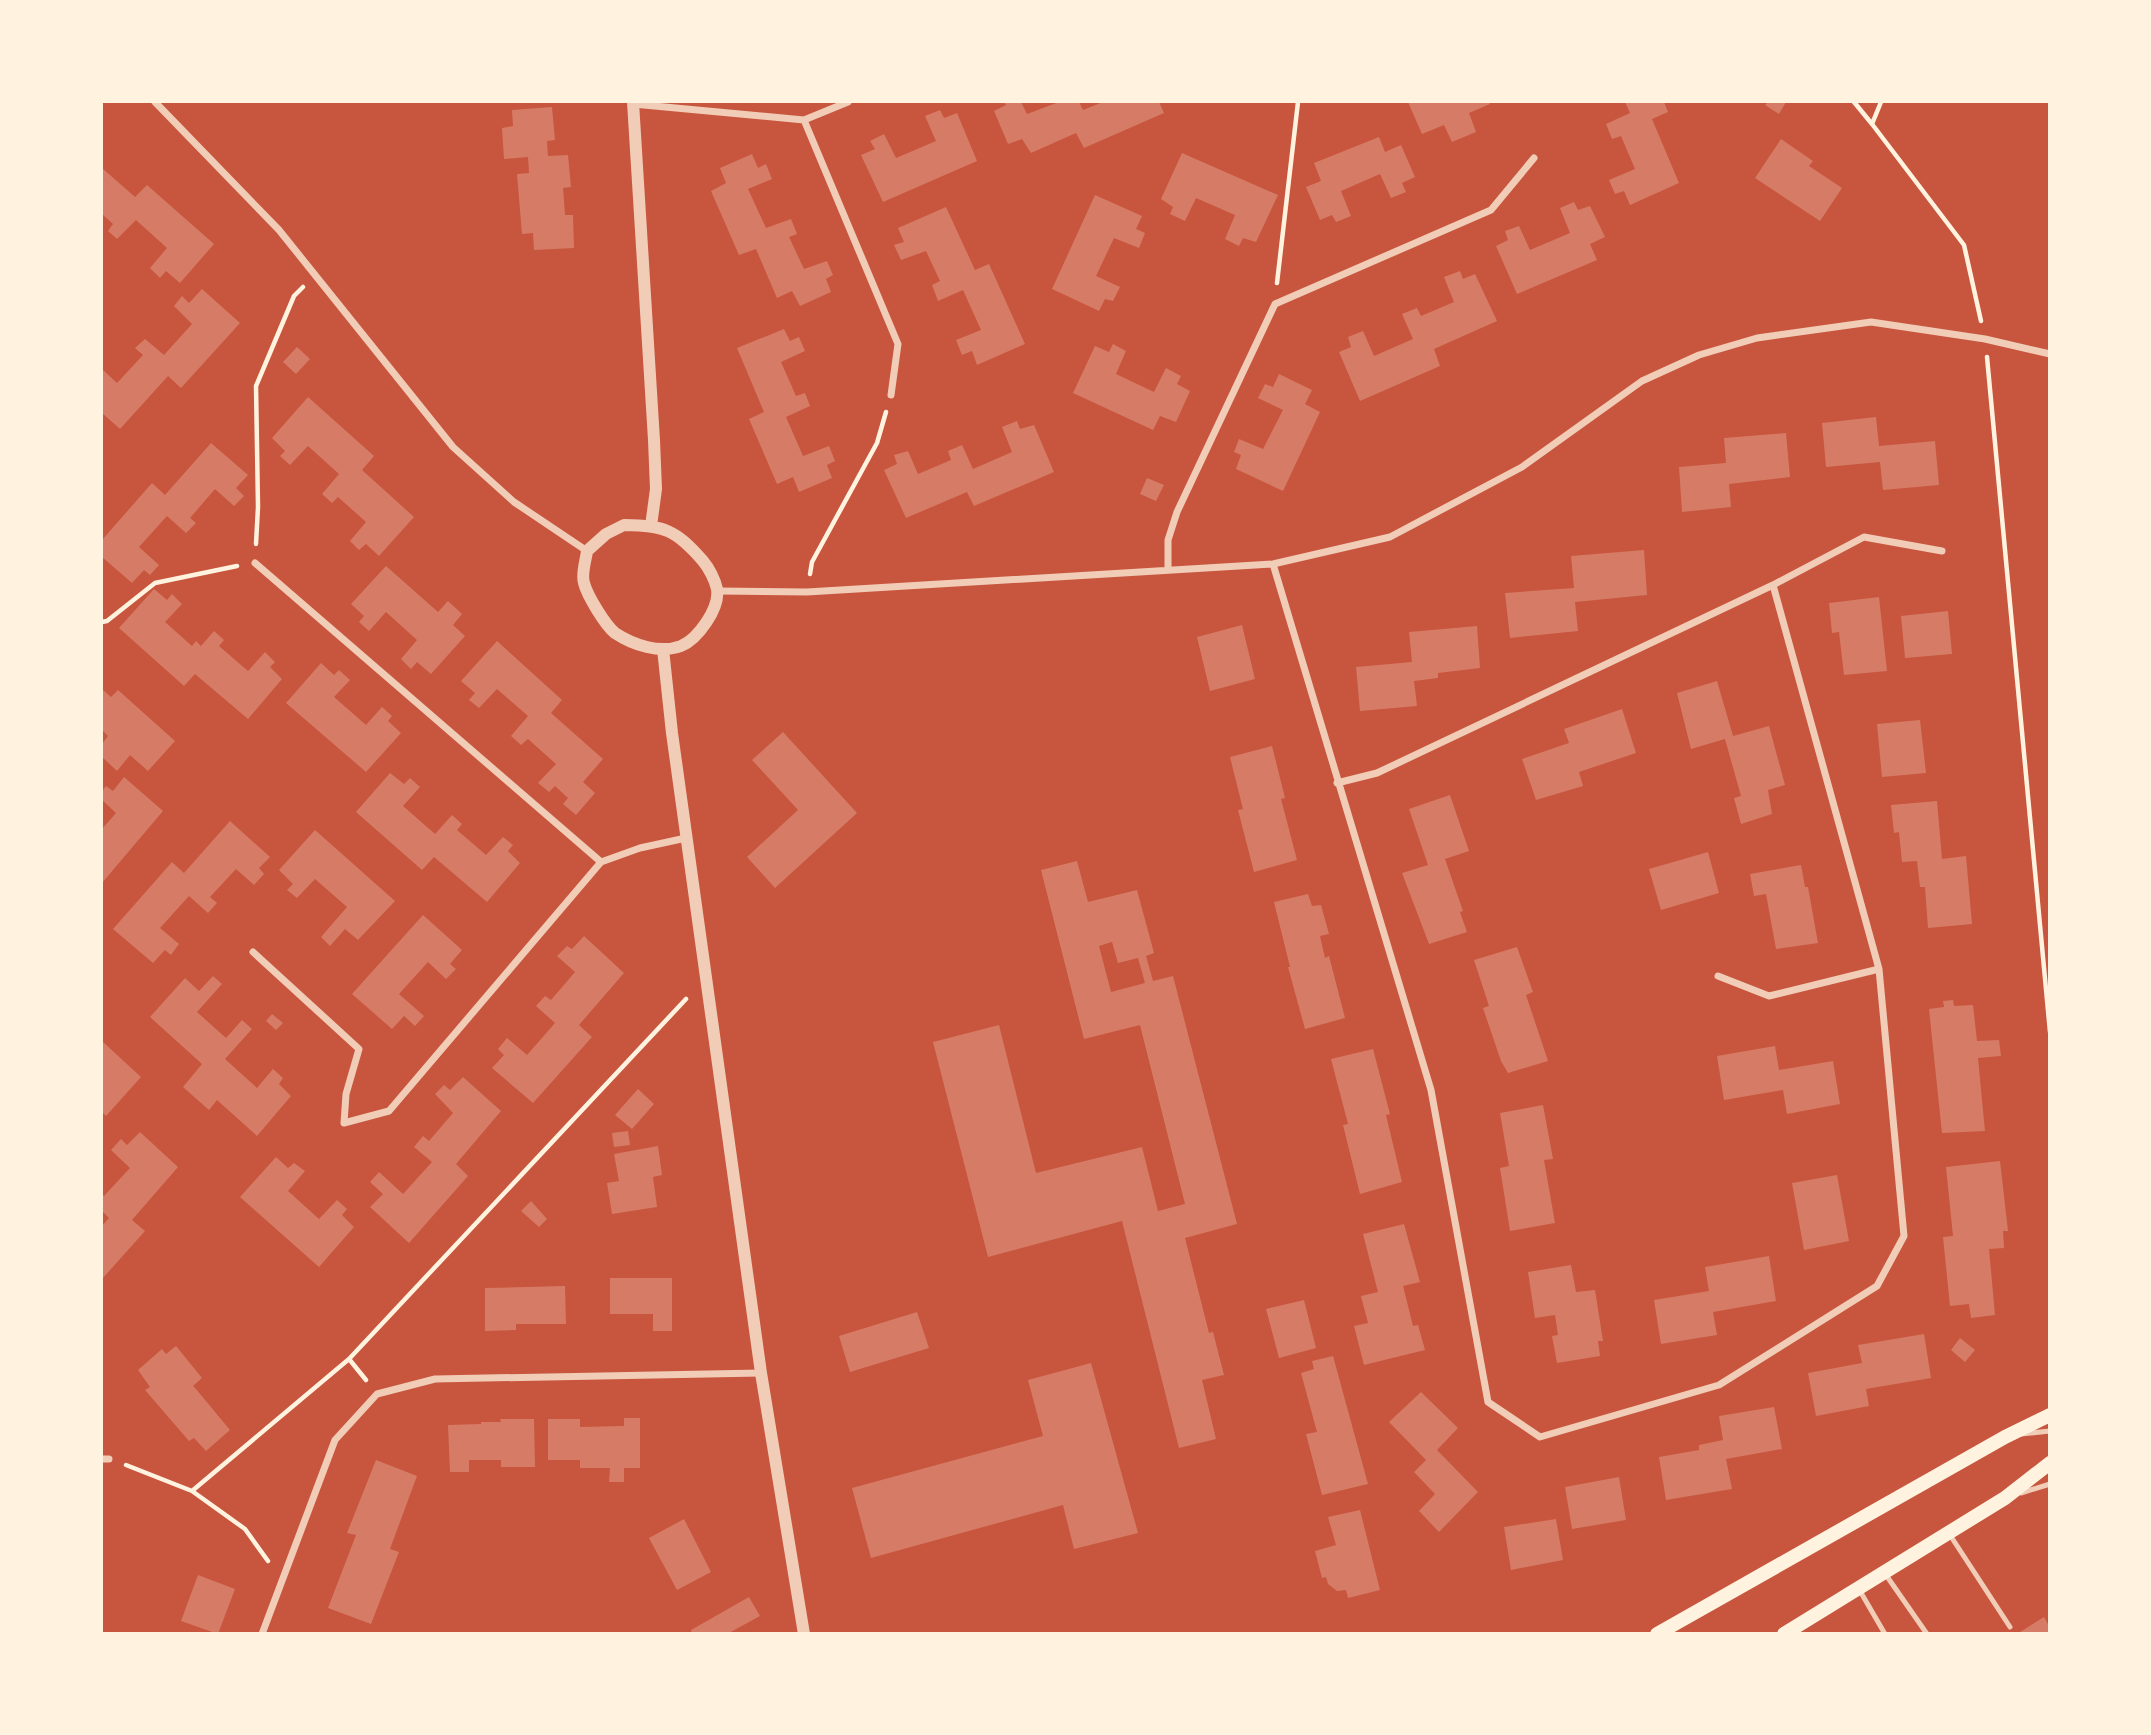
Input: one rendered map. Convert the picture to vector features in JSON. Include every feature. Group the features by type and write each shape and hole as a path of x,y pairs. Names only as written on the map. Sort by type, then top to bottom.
{"main road":[{"path":"1657,1633 2005,1437 2049,1415"},
{"path":"1784,1633 2004,1498 2049,1463"}],"street":[{"path":"155,102 279,230 453,447 514,502 587,551"},
{"path":"652,526 656,489 654,440 633,103 804,120 848,102"},
{"path":"804,120 898,344 891,395"},
{"path":"1168,570 1168,540 1177,512 1275,304 1490,210 1534,158"},
{"path":"718,591 807,592 1273,564 1390,537 1522,467 1642,381 1699,355 1757,338 1871,322 1985,340 2049,354"},
{"path":"624,526 652,526 674,532 694,551 708,568 718,591 712,615 699,632 682,645 663,649 642,646 613,632 597,609 583,581 587,551 606,534 624,526"},
{"path":"1337,783 1377,773 1773,585 1864,537 1942,551"},
{"path":"255,563 601,862"},
{"path":"1273,564 1430,1090 1488,1402 1540,1437 1719,1385 1877,1286 1904,1236 1879,969 1773,585"},
{"path":"663,649 686,838 761,1373 804,1633"},
{"path":"253,952 359,1049 346,1094 344,1123 389,1111 601,862 640,848 686,838"},
{"path":"1718,976 1769,996 1879,969"},
{"path":"262,1633 335,1440 377,1394 435,1379 761,1373"}],"lane":[{"path":"2005,1437 2049,1430"},
{"path":"2004,1498 2049,1484"},
{"path":"1949,1532 2010,1627"},
{"path":"1884,1572 1927,1633"},
{"path":"1859,1588 1885,1633"}],"path":[{"path":"1275,304 1298,102"},
{"path":"1854,102 1964,245 1985,340 2049,1031"},
{"path":"1872,124 1881,102"},
{"path":"102,622 107,621 155,583 255,563 258,507 256,386 294,296 315,274"},
{"path":"807,592 812,562 877,443 891,395"},
{"path":"192,1491 349,1359 705,978"},
{"path":"106,1459 192,1491 245,1529 282,1581"}],"building":[{"path":"1004,102 1021,102 1027,114 1059,102 1079,102 1083,110 1103,102 1159,102 1164,113 1084,148 1076,133 1031,153 1022,139 1008,144 994,111 1006,105"},
{"path":"1408,102 1490,104 1469,113 1476,132 1452,142 1444,125 1422,134"},
{"path":"1625,102 1664,102 1668,112 1652,119 1679,183 1630,205 1624,191 1615,194 1609,180 1635,169 1621,136 1612,139 1606,124 1630,113"},
{"path":"1768,102 1786,102 1779,114 1765,105"},
{"path":"552,107 555,140 547,141 548,156 568,155 571,187 563,188 565,215 573,215 574,248 534,250 533,233 522,234 517,174 529,173 528,157 504,159 502,128 513,126 512,110"},
{"path":"940,110 944,118 957,113 977,161 883,202 861,155 875,149 870,141 884,134 896,158 936,141 925,116"},
{"path":"1379,137 1385,152 1401,145 1415,177 1402,183 1406,192 1391,198 1380,174 1341,191 1351,216 1336,222 1332,215 1320,220 1306,187 1321,181 1314,163"},
{"path":"1781,139 1813,161 1809,166 1842,188 1820,221 1755,178"},
{"path":"1182,153 1278,195 1256,242 1243,238 1239,246 1225,239 1235,215 1196,198 1185,221 1170,214 1173,207 1161,199"},
{"path":"752,154 758,168 766,164 772,179 748,189 766,228 791,219 797,234 789,237 804,269 827,261 833,275 826,279 831,292 800,306 792,291 777,298 756,249 739,255 711,191 726,183 720,168"},
{"path":"102,168 135,197 147,185 214,244 180,283 166,271 160,278 150,268 167,248 136,220 117,239 108,231 113,224 102,214"},
{"path":"1095,195 1142,216 1136,229 1145,233 1139,248 1114,238 1096,276 1120,287 1113,301 1105,299 1099,311 1052,289"},
{"path":"1574,202 1578,210 1590,206 1605,237 1590,244 1597,260 1517,294 1496,246 1508,240 1505,231 1519,226 1530,250 1570,233 1560,208"},
{"path":"946,207 975,270 989,264 1025,344 977,365 972,351 962,355 956,340 981,330 963,290 938,301 932,285 940,281 926,251 901,260 894,245 904,242 898,228"},
{"path":"1460,271 1463,279 1475,274 1497,321 1434,349 1440,366 1360,401 1339,352 1351,347 1348,337 1363,331 1374,356 1413,339 1402,314 1417,308 1421,316 1454,302 1444,277"},
{"path":"202,289 240,323 181,388 168,376 120,429 102,413 102,369 117,383 143,355 135,348 145,339 164,355 192,324 174,306 182,296 189,303"},
{"path":"784,329 790,341 799,337 805,351 781,362 796,396 805,393 810,406 786,417 803,456 829,446 835,461 827,465 832,478 799,492 793,477 777,484 749,419 764,412 737,348"},
{"path":"1113,344 1126,351 1116,374 1154,392 1166,368 1181,376 1177,384 1190,391 1176,422 1160,416 1153,430 1073,393 1095,346 1109,352"},
{"path":"297,347 310,359 296,374 283,362"},
{"path":"1279,374 1312,390 1305,404 1320,412 1283,491 1236,469 1241,455 1234,452 1239,439 1263,449 1283,410 1258,398 1265,384 1273,387"},
{"path":"308,397 374,456 362,470 414,517 379,556 366,544 359,550 350,541 366,522 338,497 332,503 322,494 339,474 308,446 290,465 280,456 285,451 272,438"},
{"path":"1876,417 1879,446 1935,441 1939,485 1883,490 1880,462 1826,467 1822,423"},
{"path":"1017,421 1020,429 1034,425 1054,472 974,506 967,492 906,518 884,470 897,464 894,455 908,451 918,474 951,460 948,451 962,445 973,469 1012,452 1002,427"},
{"path":"1786,433 1790,477 1729,484 1731,507 1682,512 1679,467 1726,463 1724,438"},
{"path":"211,443 248,475 236,488 244,496 234,506 215,489 190,518 196,523 186,533 167,516 139,547 159,565 150,575 144,570 132,583 102,557 102,540 152,483 165,495"},
{"path":"1147,478 1164,485 1156,501 1140,494"},
{"path":"1644,550 1647,595 1575,602 1578,631 1510,638 1505,593 1574,588 1571,556"},
{"path":"386,566 438,612 448,601 462,614 453,625 465,636 431,674 417,662 411,669 401,659 417,640 386,612 369,631 359,622 364,616 351,604"},
{"path":"154,589 167,600 172,594 182,604 165,622 192,646 196,641 201,646 214,631 224,640 219,646 248,671 265,652 275,662 270,667 282,679 248,719 195,674 184,686 119,628"},
{"path":"1879,597 1887,671 1844,675 1839,632 1832,633 1829,603"},
{"path":"1948,611 1952,654 1905,658 1901,616"},
{"path":"1242,625 1255,679 1210,691 1197,637"},
{"path":"1477,626 1480,668 1438,673 1438,678 1414,681 1417,706 1360,711 1356,667 1412,662 1409,632"},
{"path":"497,641 562,700 551,713 603,759 583,782 595,793 576,815 563,804 568,798 555,786 549,792 538,783 556,764 528,739 521,745 511,736 528,716 497,689 479,708 469,700 475,693 461,681"},
{"path":"321,663 334,675 339,670 350,680 334,697 366,725 382,707 392,716 388,721 401,733 366,772 286,703"},
{"path":"1717,681 1733,736 1769,726 1785,785 1768,790 1772,814 1741,824 1734,798 1741,796 1725,739 1691,749 1677,693"},
{"path":"102,689 111,697 118,690 175,741 148,771 130,755 117,771 102,757 102,744 108,736 102,730"},
{"path":"1622,709 1636,753 1579,772 1583,786 1536,800 1522,759 1569,743 1564,729"},
{"path":"1920,720 1926,773 1882,777 1877,724"},
{"path":"783,732 857,813 775,888 747,857 798,810 752,760"},
{"path":"1272,746 1285,798 1281,799 1297,860 1254,872 1238,810 1243,809 1230,757"},
{"path":"390,773 404,784 410,778 420,787 403,806 435,834 452,815 462,824 457,830 486,855 503,837 513,845 508,851 520,863 487,902 434,857 422,870 356,812"},
{"path":"124,777 163,811 102,883 102,829 116,813 102,800 102,791 106,786 113,791"},
{"path":"1450,795 1469,851 1445,859 1463,911 1460,912 1467,932 1429,944 1402,873 1428,865 1409,809"},
{"path":"1937,801 1942,859 1966,856 1972,924 1928,928 1925,887 1920,887 1917,861 1902,862 1899,832 1894,833 1891,805"},
{"path":"230,821 270,857 259,868 264,874 254,885 236,869 210,897 217,903 208,913 189,896 160,928 179,944 171,955 165,950 153,963 113,929 172,862 184,873"},
{"path":"315,830 395,901 358,940 345,929 330,946 321,937 347,907 315,879 297,898 287,890 293,884 279,870"},
{"path":"1708,852 1719,893 1661,910 1649,869"},
{"path":"1077,861 1088,902 1137,890 1154,953 1146,956 1153,981 1173,976 1237,1224 1185,1238 1209,1333 1213,1332 1224,1375 1202,1380 1216,1439 1179,1448 1122,1221 988,1257 933,1042 999,1025 1036,1173 1142,1147 1158,1211 1185,1204 1140,1025 1084,1039 1041,870","holes":["1112,942 1118,963 1138,958 1145,983 1111,992 1099,946"]},
{"path":"1801,865 1805,887 1808,887 1818,943 1776,949 1766,894 1754,896 1750,874"},
{"path":"1308,894 1312,906 1321,905 1329,934 1320,936 1325,958 1329,956 1345,1018 1305,1029 1274,902"},
{"path":"423,915 462,950 450,964 456,969 446,979 428,962 399,994 424,1016 415,1026 404,1016 392,1029 352,994"},
{"path":"584,936 624,973 579,1025 592,1037 533,1103 492,1068 504,1055 498,1049 507,1038 527,1055 555,1023 536,1006 545,996 551,1000 575,972 557,956 567,946 572,949"},
{"path":"1517,947 1533,992 1526,995 1548,1061 1508,1073 1501,1061 1483,1008 1489,1006 1474,960"},
{"path":"213,976 222,984 197,1012 226,1038 242,1020 252,1029 225,1059 257,1088 273,1069 283,1078 279,1084 291,1096 257,1136 217,1100 209,1110 183,1087 202,1064 150,1017 185,978 199,991"},
{"path":"1953,1000 1954,1006 1973,1005 1977,1041 1999,1040 2001,1056 1978,1058 1985,1131 1942,1133 1929,1009 1944,1007 1943,1001"},
{"path":"272,1014 283,1023 276,1030 266,1021"},
{"path":"102,1041 141,1077 106,1116 102,1112"},
{"path":"1775,1046 1779,1070 1833,1061 1840,1104 1787,1114 1783,1090 1724,1100 1717,1056"},
{"path":"1373,1049 1390,1114 1386,1115 1402,1182 1360,1194 1343,1125 1348,1124 1331,1059"},
{"path":"463,1077 501,1111 456,1164 468,1176 409,1243 370,1207 383,1194 370,1182 379,1172 403,1194 432,1162 414,1147 423,1136 429,1141 453,1113 435,1094 444,1085 450,1090"},
{"path":"638,1089 654,1104 632,1129 615,1115"},
{"path":"1543,1105 1553,1159 1544,1160 1555,1223 1510,1231 1500,1168 1509,1166 1500,1113"},
{"path":"628,1131 630,1145 614,1147 612,1133"},
{"path":"140,1132 178,1167 132,1220 145,1231 102,1279 102,1226 109,1218 102,1211 102,1194 104,1196 130,1168 111,1150 121,1139 127,1145"},
{"path":"658,1146 662,1175 653,1177 657,1207 612,1214 607,1183 619,1181 614,1154"},
{"path":"276,1157 288,1168 294,1163 305,1171 288,1191 319,1219 337,1200 347,1209 342,1215 354,1227 319,1267 240,1197"},
{"path":"2000,1161 2008,1231 2003,1231 2004,1248 1989,1249 1995,1315 1971,1318 1969,1304 1950,1306 1943,1237 1953,1236 1946,1167"},
{"path":"1837,1175 1849,1241 1804,1250 1792,1183"},
{"path":"531,1201 547,1219 539,1227 521,1211"},
{"path":"1404,1224 1420,1282 1403,1286 1413,1326 1418,1325 1425,1350 1364,1365 1354,1326 1368,1323 1361,1296 1378,1292 1363,1234"},
{"path":"1769,1256 1776,1301 1713,1312 1717,1335 1661,1344 1654,1300 1709,1291 1705,1267"},
{"path":"1571,1265 1576,1292 1595,1290 1603,1341 1598,1341 1600,1356 1557,1363 1552,1336 1558,1335 1555,1315 1535,1318 1528,1272"},
{"path":"610,1278 672,1278 672,1331 653,1331 653,1314 610,1314"},
{"path":"565,1286 566,1324 516,1324 516,1330 485,1331 485,1288"},
{"path":"1304,1300 1316,1348 1279,1358 1266,1309"},
{"path":"917,1312 929,1348 850,1372 839,1336"},
{"path":"1924,1334 1931,1378 1866,1389 1869,1406 1816,1416 1808,1373 1862,1363 1858,1345"},
{"path":"1960,1338 1975,1350 1965,1362 1951,1350"},
{"path":"176,1346 202,1378 193,1386 230,1430 206,1451 194,1438 189,1441 145,1390 150,1387 138,1370 162,1349 166,1354"},
{"path":"1333,1356 1368,1484 1322,1495 1306,1434 1317,1432 1301,1373 1314,1369 1312,1361"},
{"path":"1091,1363 1138,1533 1074,1549 1063,1505 871,1558 852,1488 1043,1436 1028,1380"},
{"path":"1421,1392 1458,1428 1437,1450 1478,1492 1439,1532 1419,1511 1435,1494 1414,1472 1426,1460 1389,1422"},
{"path":"1774,1407 1782,1449 1726,1459 1732,1489 1666,1500 1659,1457 1699,1450 1699,1445 1723,1440 1719,1416"},
{"path":"624,1418 640,1418 640,1468 624,1468 624,1482 609,1482 610,1468 580,1468 580,1460 548,1460 548,1419 580,1419 580,1427 624,1426"},
{"path":"500,1419 534,1419 535,1467 501,1467 501,1460 469,1460 469,1472 450,1472 448,1425 501,1422"},
{"path":"376,1460 417,1476 390,1549 399,1552 371,1624 328,1608 356,1535 347,1533"},
{"path":"1619,1477 1626,1520 1572,1529 1565,1487"},
{"path":"1360,1510 1380,1590 1348,1598 1346,1590 1337,1591 1328,1584 1326,1577 1322,1578 1315,1551 1336,1545 1328,1517"},
{"path":"684,1519 711,1572 677,1590 649,1538"},
{"path":"1556,1519 1563,1560 1511,1570 1504,1527"},
{"path":"198,1575 235,1589 218,1634 181,1621"},
{"path":"749,1597 760,1616 727,1634 692,1634 691,1630"},
{"path":"2044,1617 2049,1626 2049,1634 2017,1634"}]}
